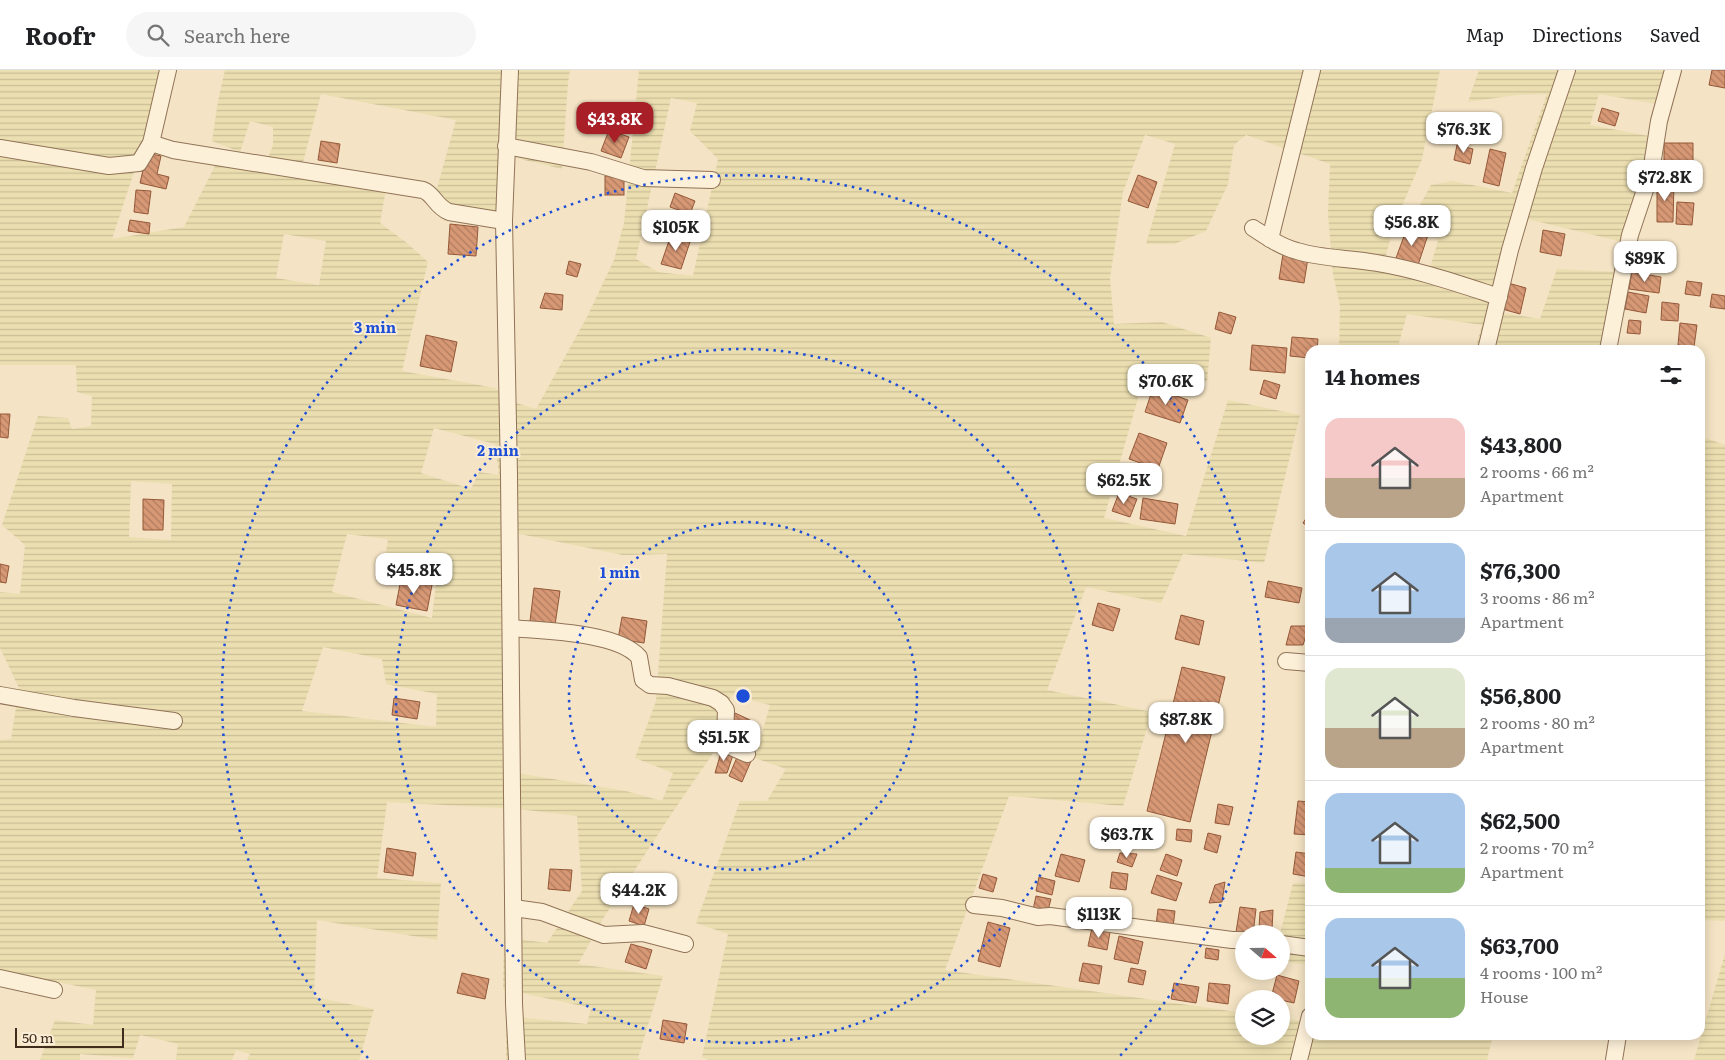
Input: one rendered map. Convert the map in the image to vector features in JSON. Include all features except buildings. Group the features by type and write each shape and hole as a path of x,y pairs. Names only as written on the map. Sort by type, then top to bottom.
{"street":[{"path":"0,148 109,166 139,163 151,143 168,70"},
{"path":"510,70 504,221 511,628 514,1004 517,1060"},
{"path":"1270,239 1312,70"},
{"path":"1487,345 1510,250 1534,168 1567,70"},
{"path":"1609,345 1630,235 1651,172 1659,122 1673,70"},
{"path":"151,143 183,151 423,190 430,193 441,208 449,212 504,221"},
{"path":"506,146 591,162 643,178 712,180"},
{"path":"1253,228 1295,251 1377,263 1439,277 1499,296"},
{"path":"511,628 564,632 615,642 627,647 639,657 641,674 645,682 650,685 668,686 713,698 721,703 726,710 725,738 727,742 731,747 747,754"},
{"path":"1286,661 1305,663"},
{"path":"0,695 74,708 174,721"},
{"path":"974,905 1002,908 1038,917 1050,916 1235,940"},
{"path":"514,908 542,912 604,934 643,933 685,944"},
{"path":"1290,945 1305,947"},
{"path":"0,978 54,990"},
{"path":"1299,1060 1305,1036"},
{"path":"1614,1060 1617,1040"}],"shaded area":[{"path":"0,70 159,70 148,129 112,239 184,227 216,164 263,171 273,145 273,127 250,121 240,152 212,141 225,70 570,70 562,169 512,157 511,215 451,206 436,192 456,120 321,94 303,162 303,179 386,189 380,223 407,243 428,262 402,371 495,388 513,402 536,409 587,317 614,260 624,223 639,70 1440,70 1422,159 1394,225 1385,259 1429,271 1438,241 1420,205 1431,185 1452,181 1512,193 1547,94 1516,95 1468,102 1479,70 1666,70 1656,104 1599,94 1590,125 1649,136 1645,171 1623,242 1523,218 1498,312 1540,319 1557,269 1617,272 1602,345 1476,345 1482,325 1407,314 1398,345 1339,345 1340,306 1333,274 1328,214 1330,164 1246,135 1234,145 1228,184 1206,231 1174,244 1146,244 1175,144 1145,135 1123,192 1110,278 1114,324 1162,322 1211,338 1207,382 1185,371 1144,377 1104,518 1186,536 1228,400 1300,415 1264,563 1183,554 1161,603 1086,587 1047,690 1152,712 1123,806 1009,796 945,970 1235,1012 1235,1045 1290,1045 1290,1019 1301,1021 1305,1007 1305,1040 1492,1040 1487,1060 708,1060 702,1057 728,934 696,923 740,801 767,801 786,769 755,758 770,705 731,695 718,746 604,917 578,964 663,976 638,1058 640,1060 506,1060 506,1016 587,1024 591,1008 503,989 504,937 547,943 582,891 577,816 518,809 387,802 377,878 441,883 437,940 317,920 314,997 374,1009 359,1060 247,1060 250,1054 236,1050 232,1060 176,1060 178,1044 140,1035 133,1058 80,1054 80,1060 40,1060 55,1020 93,1025 96,990 0,970 0,740 11,739 19,688 0,648 0,592 20,594 25,545 2,525 38,416 68,418 72,429 91,426 92,396 77,392 76,365 0,365","holes":["671,98 697,103 690,131 718,159 693,276 658,272 636,259","284,234 326,241 319,285 276,278","434,428 495,444 499,475 479,472 471,489 421,473","131,481 172,484 171,540 129,537","515,533 623,555 667,554 656,701 635,758 673,773 662,801 626,791 516,773","347,534 388,539 384,566 437,576 432,618 332,592","323,647 382,659 386,684 437,694 436,727 302,711"]},
{"path":"1705,438 1725,445 1725,921 1705,920"},
{"path":"1293,883 1305,883 1305,964 1290,962 1290,925 1282,925"},
{"path":"1725,954 1725,1060 1694,1060 1700,1040 1705,1040 1705,1022"}]}
